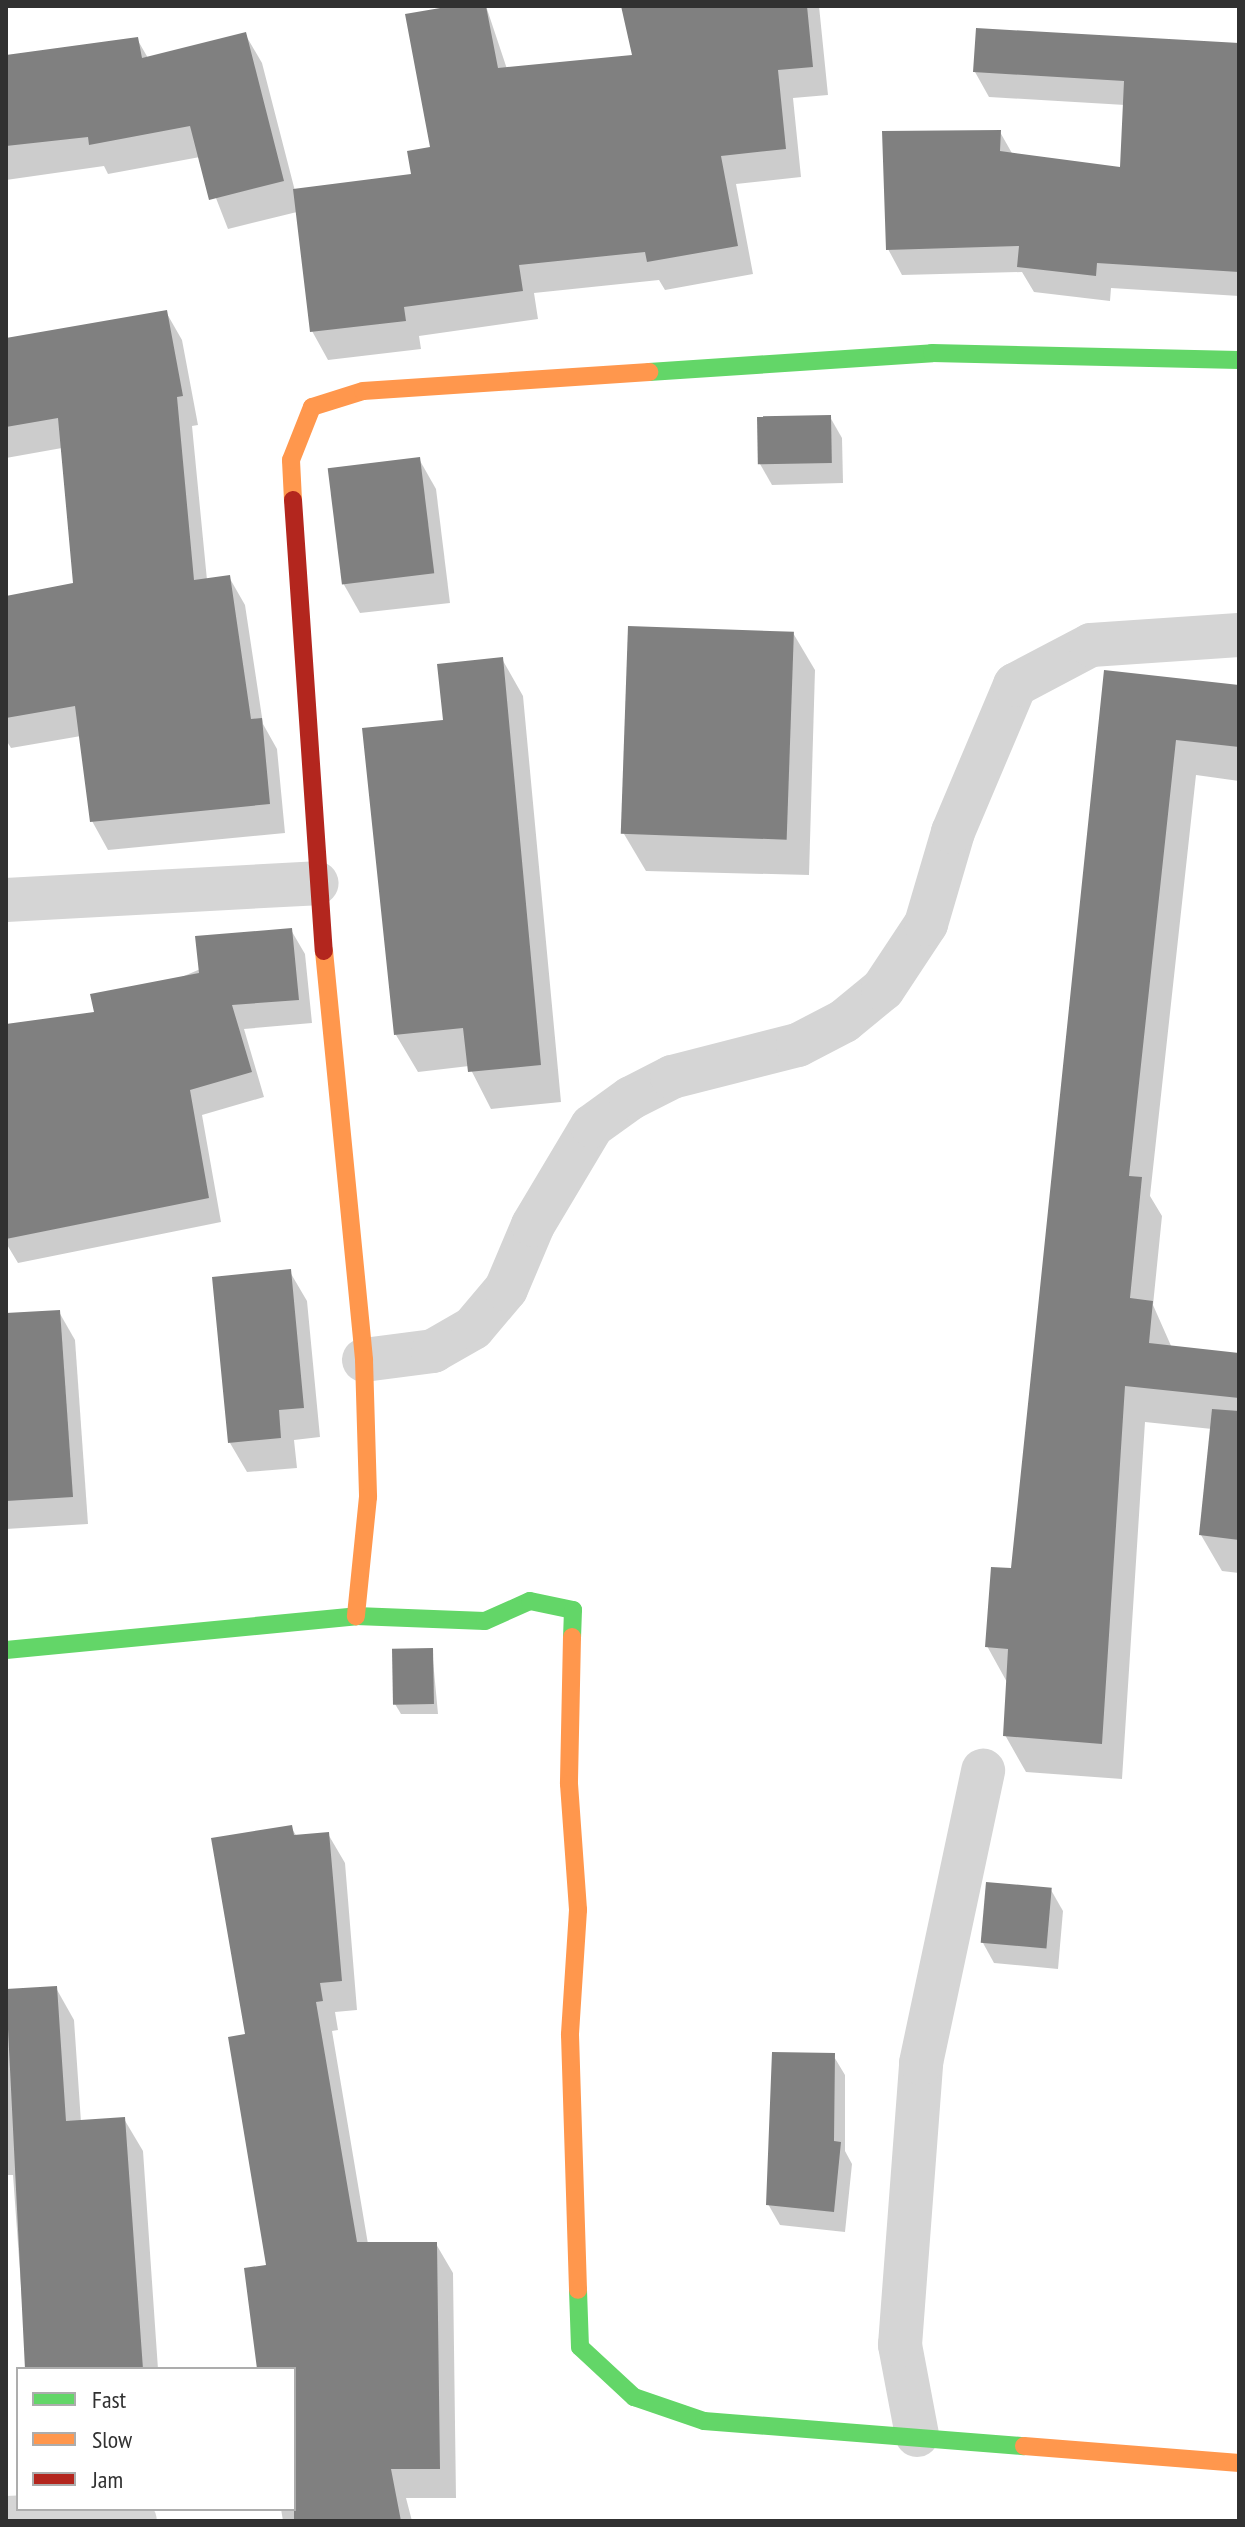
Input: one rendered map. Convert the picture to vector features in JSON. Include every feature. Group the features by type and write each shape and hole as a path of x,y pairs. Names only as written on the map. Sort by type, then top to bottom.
{"street":[{"path":"356,1616 368,1497 364,1360 317,883 291,460 312,407 363,391 932,353 1239,360"},
{"path":"364,1360 433,1351 473,1328 506,1289 533,1225 592,1126 631,1098 672,1077 798,1045 844,1021 883,989 926,924 953,832 1015,685 1091,645 1239,635"},
{"path":"6,900 317,883"},
{"path":"6,1650 356,1616 485,1621 530,1601 573,1610 569,1784 578,1910 570,2035 580,2347 634,2397 704,2421 917,2435 1239,2463"},
{"path":"917,2435 900,2345 921,2063 983,1771"},
{"path":"6,2518 130,2513 135,2521"}],"building":[{"path":"452,6 486,6 498,68 632,55 621,6 807,6 813,67 778,70 786,149 721,156 738,246 647,262 645,252 519,265 523,291 404,307 406,321 310,332 293,189 411,174 407,151 430,147 405,14"},
{"path":"976,28 1239,43 1239,272 1097,263 1096,276 1017,267 1019,246 886,250 882,131 1001,130 1000,151 1120,167 1124,81 973,72"},
{"path":"246,32 284,181 209,200 190,126 89,145 88,137 6,146 6,55 138,37 142,58"},
{"path":"167,310 183,396 177,397 194,580 230,575 251,719 262,718 270,804 90,822 75,706 6,718 6,596 73,583 58,418 6,427 6,338"},
{"path":"831,415 832,463 758,464 757,416"},
{"path":"420,457 434,573 342,584 328,468"},
{"path":"628,626 794,632 787,840 621,834"},
{"path":"503,657 541,1065 468,1072 463,1028 394,1035 362,728 443,720 437,664"},
{"path":"1104,670 1239,685 1239,747 1176,740 1129,1176 1142,1177 1130,1298 1153,1301 1149,1343 1239,1353 1239,1398 1125,1386 1102,1744 1003,1736 1008,1649 985,1647 991,1567 1011,1568"},
{"path":"292,928 299,1000 232,1005 252,1072 190,1090 209,1198 6,1239 6,1024 94,1012 90,994 199,973 195,936"},
{"path":"291,1269 304,1408 279,1410 281,1438 228,1443 212,1277"},
{"path":"60,1310 73,1497 6,1501 6,1313"},
{"path":"1212,1409 1239,1411 1239,1540 1199,1535"},
{"path":"433,1648 434,1704 393,1705 392,1649"},
{"path":"292,1825 294,1835 329,1832 342,1981 320,1983 323,2001 316,2002 357,2242 437,2242 440,2469 391,2469 401,2521 294,2521 296,2367 257,2367 244,2268 266,2265 228,2037 245,2034 211,1838"},
{"path":"986,1882 1052,1888 1046,1949 981,1943"},
{"path":"57,1986 66,2121 125,2117 143,2367 25,2367 6,1989"},
{"path":"772,2052 835,2053 834,2141 841,2142 834,2212 766,2205"}],"traffic: fast":[{"path":"649,372 932,353 1239,360"},
{"path":"6,1650 356,1616 485,1621 530,1601 573,1610 572,1637"},
{"path":"578,2290 580,2347 634,2397 704,2421 1024,2446"}],"traffic: slow":[{"path":"293,500 291,460 312,407 363,391 649,372"},
{"path":"324,951 364,1360 368,1497 356,1616"},
{"path":"572,1637 569,1784 578,1910 570,2035 578,2290"},
{"path":"1024,2446 1239,2463"}],"traffic: jam":[{"path":"293,500 324,951"}]}
